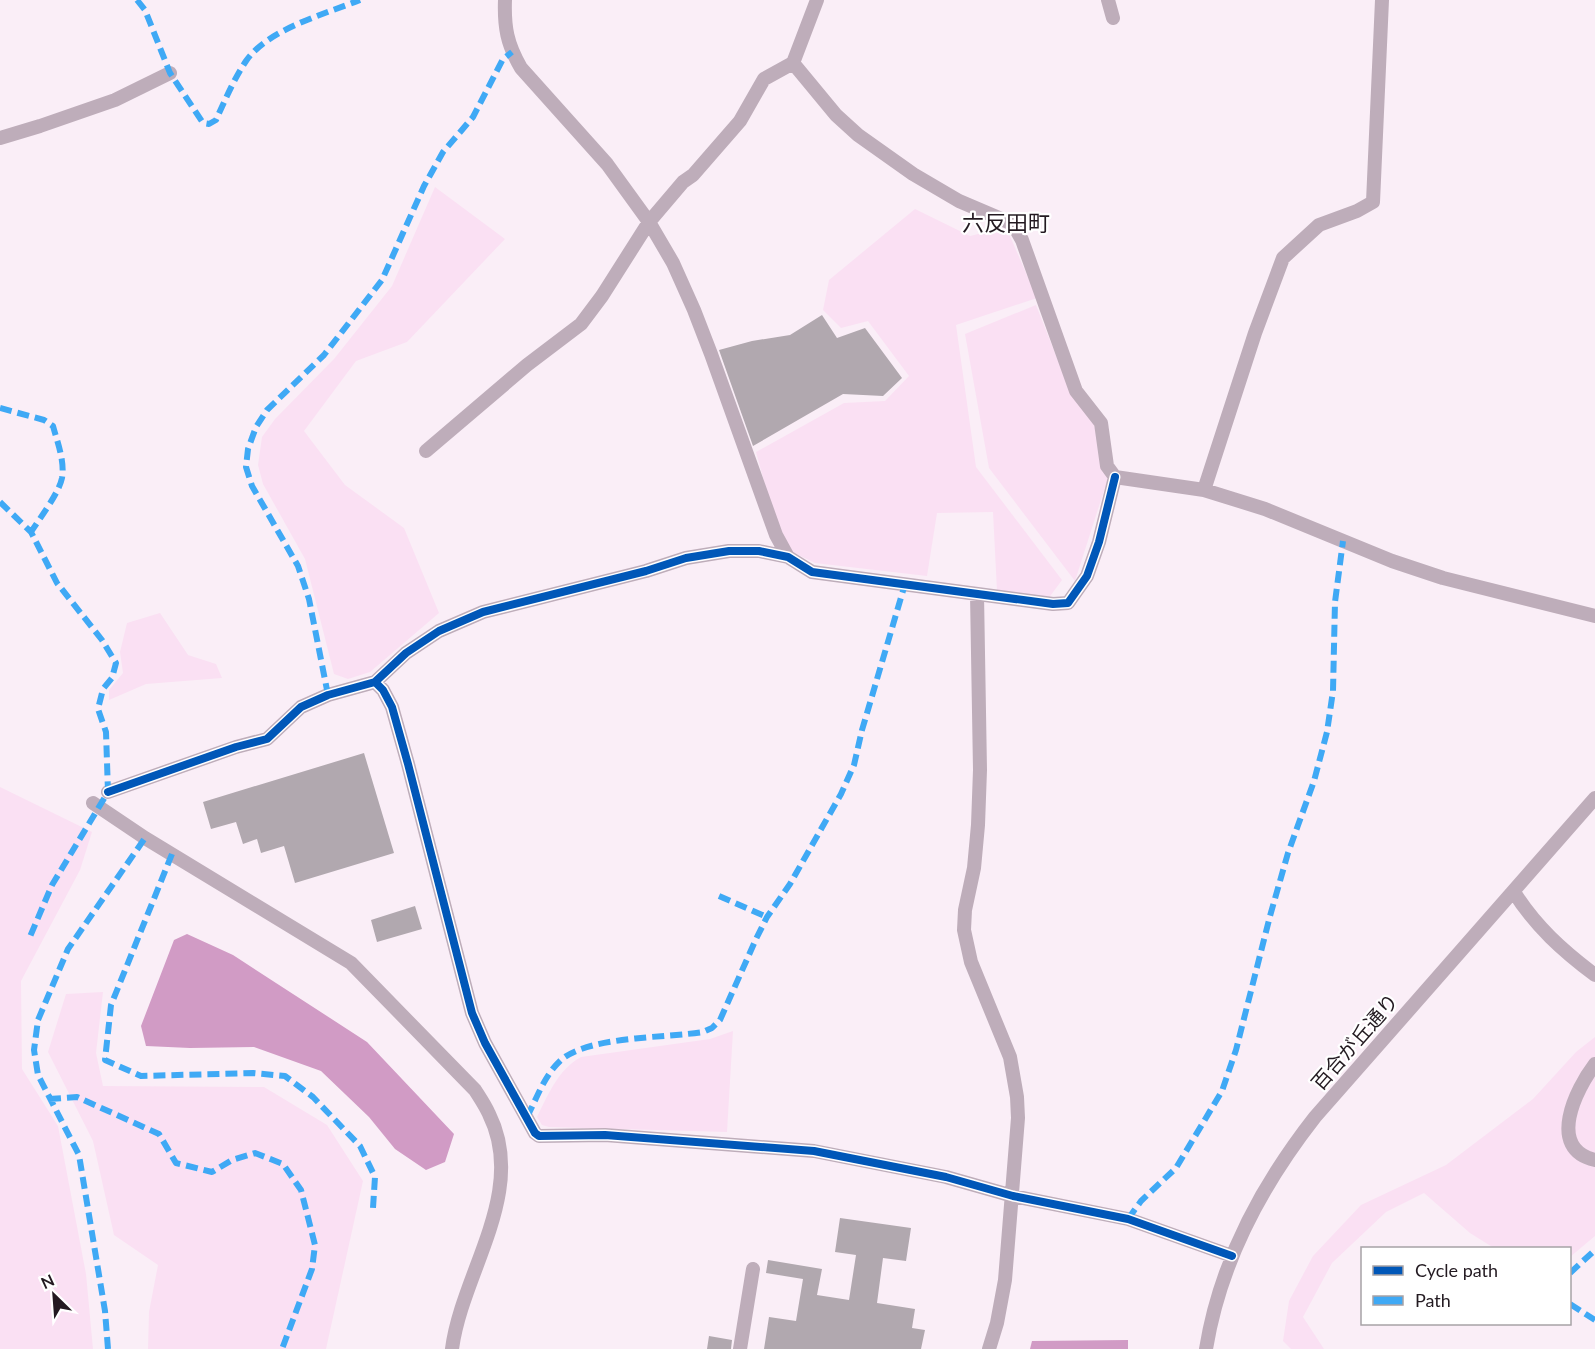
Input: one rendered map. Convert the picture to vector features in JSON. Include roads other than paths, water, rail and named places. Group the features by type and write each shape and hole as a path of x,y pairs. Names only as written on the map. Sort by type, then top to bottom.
{"street":[{"path":"505,0 504,25 512,52 520,68 606,164 649,222 673,263 694,310 776,536 788,557"},
{"path":"426,451 581,324 602,296 649,222 740,121 764,79 793,63 817,0"},
{"path":"1108,0 1113,18"},
{"path":"1204,490 1255,333 1283,258 1319,225 1373,202 1382,0"},
{"path":"793,63 836,114 858,135 959,201 1013,224 1022,240 1076,391 1101,423 1107,466 1115,477 1204,490 1264,509 1392,561 1443,578 1595,616"},
{"path":"0,138 115,100 170,73"},
{"path":"108,792 237,747 267,739 301,707 328,695 375,682 406,653 439,631 483,612 646,571 686,558 729,550 759,550 788,557 812,572 1053,604 1068,603 1087,576 1099,542 1115,477"},
{"path":"977,594 978,825 964,930 971,962 1010,1057 1018,1118 1005,1280 997,1323 989,1349"},
{"path":"375,682 383,690 392,707 472,1013 485,1042 535,1133 539,1136 605,1135 814,1151 946,1177 1013,1196 1128,1219 1232,1256"},
{"name":"百合が丘通り","path":"1206,1349 1218,1294 1242,1231 1272,1177 1308,1126 1595,798"},
{"path":"93,803 145,838 351,963 475,1090 490,1114 497,1136 501,1159 500,1184 495,1214 460,1310 452,1349"},
{"path":"1514,892 1527,914 1595,975"},
{"path":"1595,1064 1571,1108 1568,1131 1582,1156 1595,1160"},
{"path":"740,1349 753,1269"}],"district":[{"name":"六反田町","path":"1006,223"}]}
